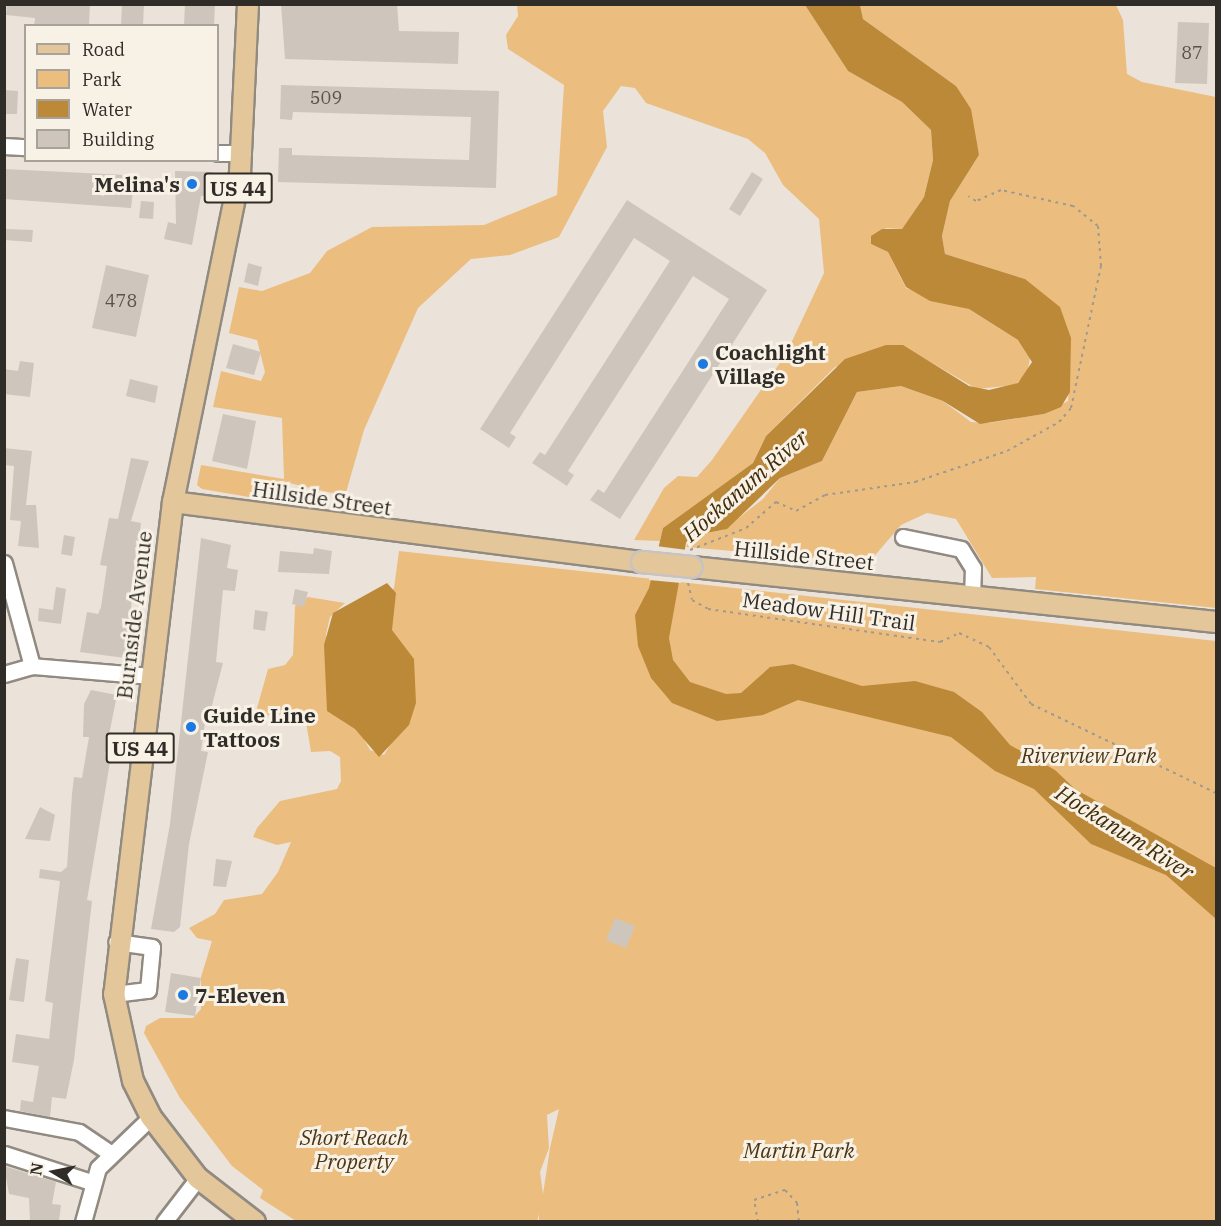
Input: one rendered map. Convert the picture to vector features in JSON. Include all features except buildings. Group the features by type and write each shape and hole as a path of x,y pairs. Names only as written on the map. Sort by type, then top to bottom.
{"main road":[{"name":"Burnside Avenue","path":"248,4 243,153 173,502 116,942 114,994 133,1081 151,1117 198,1178 255,1221"},
{"name":"Hillside Street","path":"173,502 642,562 689,571 1216,622"}],"street":[{"path":"4,146 24,147"},
{"path":"219,153 243,153"},
{"path":"903,537 961,549 973,568 972,597"},
{"path":"4,563 32,666"},
{"path":"4,674 32,666 150,676"},
{"path":"114,994 148,990 152,946 116,942"},
{"path":"83,1221 91,1182 110,1153 151,1117"},
{"path":"6,1118 79,1132 110,1153"},
{"path":"4,1154 91,1182"},
{"path":"164,1221 198,1178"}],"path":[{"path":"689,571 691,547 746,528 776,502 796,511 825,495 915,483 1007,451 1059,422 1074,397 1075,368 1104,242 1098,226 1082,208 1001,190 976,201 968,196"},
{"name":"Meadow Hill Trail","path":"689,571 692,600 708,609 940,642 959,633 989,647 1031,704 1216,793"},
{"path":"758,1221 754,1200 785,1190 797,1203 799,1221"}],"green space":[{"path":"517,5 805,5 848,71 902,102 931,130 933,160 924,197 902,229 886,228 871,244 888,252 906,288 969,309 1018,340 1031,353 1027,374 1015,385 977,389 903,346 835,367 766,436 753,463 663,528 660,541 634,540 664,488 678,476 697,477 712,460 786,354 824,273 819,219 783,185 765,153 748,139 646,103 635,88 621,86 603,111 607,147 559,237 510,255 471,259 418,308 364,430 345,496 289,483 284,503 202,489 197,485 201,465 284,479 282,418 213,407 221,371 261,381 265,372 257,340 229,333 239,287 262,291 310,273 327,251 372,227 484,225 557,195 564,85 508,49 506,35 518,16"},
{"path":"860,5 1116,5 1123,20 1127,74 1142,82 1216,97 1216,608 1035,589 1036,577 992,578 956,519 927,513 901,525 871,560 858,562 686,547 692,536 723,530 763,499 780,478 822,461 857,392 901,386 943,401 971,422 989,423 1044,414 1068,401 1069,383 1025,279 945,254 942,236 950,201 979,155 956,86 863,19"},
{"path":"399,551 1216,641 1216,1221 539,1221 539,1214 537,1222 296,1221 260,1198 263,1190 232,1166 180,1098 144,1033 146,1026 160,1018 193,1018 201,1009 201,977 212,941 197,938 189,928 215,914 224,900 262,894 278,872 291,842 277,845 253,837 257,828 280,801 337,789 341,781 340,757 330,751 311,752 306,722 282,714 262,716 257,708 268,669 285,665 293,655 295,606 308,597 345,603 330,617 326,634 329,683 394,588","holes":["360,732 395,737 384,755 370,750","559,1109 550,1148 543,1194 540,1172 549,1148 547,1115"]}],"water":[{"name":"Hockanum River","path":"805,5 860,5 863,19 956,86 971,109 979,155 950,201 942,236 945,254 1025,279 1060,307 1071,338 1070,392 1061,407 1044,414 980,424 943,401 901,386 857,392 822,461 780,478 727,529 692,536 686,543 669,638 673,660 690,682 726,694 741,693 770,667 793,664 862,686 915,681 954,692 982,712 1010,745 1055,770 1075,789 1216,868 1216,919 1166,875 1091,844 1034,789 995,771 951,737 798,700 763,715 717,721 672,703 651,678 638,646 635,615 649,588 663,528 753,463 766,436 845,359 886,345 903,345 969,386 989,390 1018,383 1032,362 1018,340 969,309 930,301 906,287 888,252 871,244 871,236 882,229 902,229 924,197 933,160 931,130 902,102 848,71"},
{"path":"387,583 396,593 392,630 414,659 416,703 409,725 379,757 355,729 327,711 324,645 333,613"}],"pier":[{"path":"656,546 687,550 681,583 649,580"}],"place":[{"name":"Melina's","path":"192,184"},
{"name":"Coachlight Village","path":"703,364"},
{"name":"Guide Line Tattoos","path":"191,727"},
{"name":"7-Eleven","path":"183,995"}],"park label":[{"name":"Riverview Park","path":"1089,755"},
{"name":"Short Reach Property","path":"354,1149"},
{"name":"Martin Park","path":"799,1150"}]}
